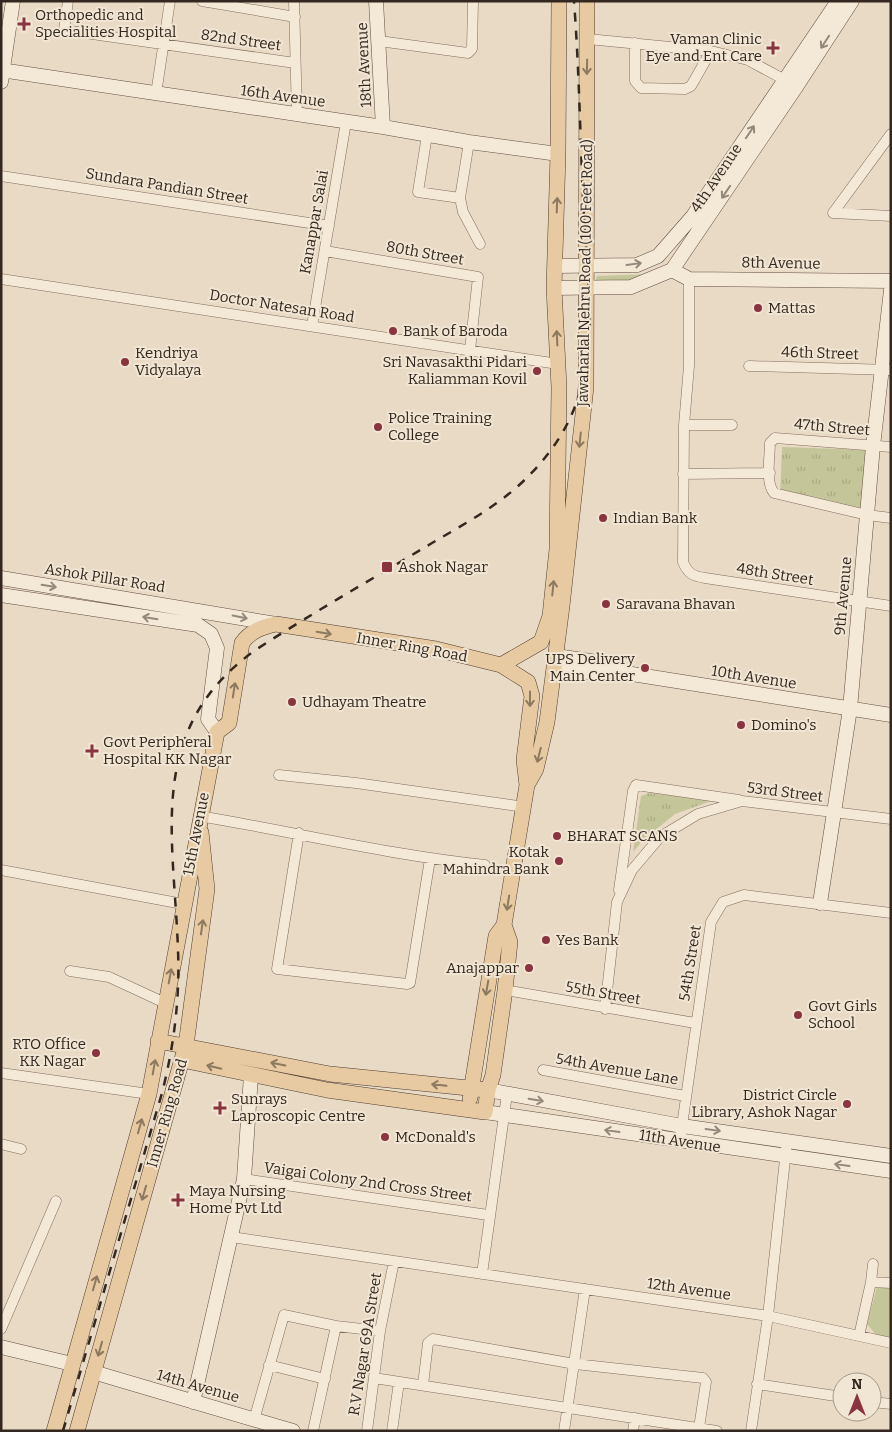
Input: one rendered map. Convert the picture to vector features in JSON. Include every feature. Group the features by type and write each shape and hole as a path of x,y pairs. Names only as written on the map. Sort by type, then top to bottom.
{"main road":[{"name":"Jawaharlal Nehru Road (100 Feet Road)","path":"502,665 541,642 550,616 557,549 558,364 554,288 558,154 559,1"},
{"name":"Jawaharlal Nehru Road (100 Feet Road)","path":"546,722 555,662 586,387 587,1"},
{"name":"Inner Ring Road","path":"276,624 436,649 502,665 528,682 532,696 524,760 527,786 504,925 510,942 506,990 493,1075 498,1092 485,1112"},
{"name":"15th Avenue","path":"158,1041 216,732 229,723 242,643 256,630 276,624"},
{"name":"Inner Ring Road","path":"527,786 536,769 546,722"},
{"path":"158,1041 186,1045 207,890 199,816"},
{"path":"469,1110 496,936 504,925"},
{"name":"Inner Ring Road","path":"54,1431 149,1094 158,1041"},
{"name":"Inner Ring Road","path":"76,1431 186,1045 330,1074 498,1092"},
{"name":"11th Avenue","path":"182,1060 326,1090 485,1112"},
{"path":"326,1090 330,1074"}],"street":[{"path":"2,75 13,1"},
{"name":"82nd Street","path":"68,1 64,30 295,63"},
{"path":"156,94 170,1"},
{"path":"202,1 295,17"},
{"path":"294,1 298,115"},
{"name":"18th Avenue","path":"376,1 383,127"},
{"path":"379,41 468,53 472,49 473,1"},
{"path":"555,266 637,265 658,256 693,216 838,1"},
{"name":"4th Avenue","path":"672,270 796,88 852,1"},
{"path":"588,39 711,51 748,60 785,80"},
{"path":"635,43 634,81 641,88 686,89 691,86 711,51"},
{"name":"16th Avenue","path":"2,75 156,94 558,154"},
{"name":"Kanappar Salai","path":"312,326 346,122"},
{"path":"891,134 833,213 891,216"},
{"path":"428,135 418,192 460,198"},
{"path":"469,142 460,198 463,212 480,244"},
{"name":"Sundara Pandian Street","path":"1,176 329,226"},
{"name":"80th Street","path":"325,252 478,277 470,350"},
{"path":"554,288 631,287 672,270"},
{"name":"8th Avenue","path":"672,270 690,278 891,281"},
{"path":"690,278 689,366 684,426 683,474 770,473 771,488 774,493 867,515 891,518"},
{"name":"Doctor Natesan Road","path":"1,279 558,364"},
{"name":"9th Avenue","path":"820,904 850,709 873,446 887,370 891,290"},
{"name":"46th Street","path":"749,366 887,370"},
{"path":"684,426 732,425"},
{"name":"47th Street","path":"770,473 772,440 775,438 891,447"},
{"name":"48th Street","path":"683,474 683,562 686,570 691,575 891,606"},
{"name":"Ashok Pillar Road","path":"1,578 203,610 276,624"},
{"path":"99,610 102,594"},
{"path":"1,595 198,625 211,634 217,648 208,719 216,732"},
{"name":"10th Avenue","path":"555,662 597,662 613,671 891,715"},
{"path":"279,775 356,783 524,807"},
{"path":"617,902 633,791 636,785 742,801"},
{"name":"53rd Street","path":"605,1009 617,902 632,870 660,837 698,814 742,801 891,819"},
{"path":"199,816 298,832 430,859 485,865"},
{"path":"298,832 277,969 410,983 430,859"},
{"path":"1,870 183,904"},
{"name":"54th Street","path":"680,1140 695,1023 711,922 722,902 744,895 891,913"},
{"path":"70,971 110,977 165,1003"},
{"name":"55th Street","path":"506,990 605,1009 695,1023"},
{"name":"54th Avenue Lane","path":"543,1070 686,1096"},
{"path":"1,1073 149,1094"},
{"path":"193,1402 244,1179 252,1076"},
{"path":"482,1274 488,1215 504,1115 498,1092"},
{"name":"11th Avenue","path":"498,1092 682,1126 891,1156"},
{"name":"11th Avenue","path":"485,1112 891,1172"},
{"path":"751,1431 768,1316 787,1141"},
{"path":"1,1144 21,1149"},
{"name":"Vaigai Colony 2nd Cross Street","path":"244,1179 488,1215"},
{"path":"1,1329 56,1201"},
{"name":"12th Avenue","path":"231,1237 768,1316 891,1343"},
{"name":"R.V Nagar 69A Street","path":"370,1430 380,1331 394,1262"},
{"path":"860,1336 873,1264"},
{"path":"871,1282 891,1284"},
{"path":"564,1431 585,1289"},
{"path":"254,1420 284,1315 336,1326 380,1331"},
{"path":"313,1431 336,1326"},
{"path":"423,1385 428,1344 431,1339 574,1364 704,1379 698,1428"},
{"path":"1,1347 72,1364"},
{"path":"270,1365 325,1379"},
{"name":"14th Avenue","path":"93,1372 276,1428 293,1431"},
{"path":"374,1378 635,1418 686,1428 717,1431"},
{"path":"392,1431 399,1382"},
{"path":"758,1384 832,1395"},
{"path":"633,1431 635,1418"}],"green space":[{"path":"654,274 639,285 595,282 597,276"},
{"path":"782,447 873,450 866,511 780,499"},
{"path":"649,793 714,800 675,814 643,840 633,852 641,796"},
{"path":"878,1283 891,1284 891,1338 878,1337 867,1324"}],"railway":[{"path":"63,1431 162,1093 170,1058 177,1004 178,968 172,824 174,785 182,748 197,713 221,680 257,649 497,503 517,487 548,454 569,421 581,387 588,352 590,316 574,1"}],"place":[{"name":"Orthopedic and Specialities Hospital","path":"24,24"},
{"name":"Vaman Clinic Eye and Ent Care","path":"773,48"},
{"name":"Mattas","path":"758,308"},
{"name":"Bank of Baroda","path":"393,331"},
{"name":"Kendriya Vidyalaya","path":"125,362"},
{"name":"Sri Navasakthi Pidari Kaliamman Kovil","path":"537,371"},
{"name":"Police Training College","path":"378,427"},
{"name":"Indian Bank","path":"603,518"},
{"name":"Ashok Nagar","path":"387,567"},
{"name":"Saravana Bhavan","path":"606,604"},
{"name":"UPS Delivery Main Center","path":"645,668"},
{"name":"Udhayam Theatre","path":"292,702"},
{"name":"Domino's","path":"741,725"},
{"name":"Govt Peripheral Hospital KK Nagar","path":"92,751"},
{"name":"BHARAT SCANS","path":"557,836"},
{"name":"Kotak Mahindra Bank","path":"559,861"},
{"name":"Yes Bank","path":"546,940"},
{"name":"Anajappar","path":"529,968"},
{"name":"Govt Girls School","path":"798,1015"},
{"name":"RTO Office KK Nagar","path":"96,1053"},
{"name":"District Circle Library, Ashok Nagar","path":"847,1104"},
{"name":"Sunrays Laproscopic Centre","path":"220,1108"},
{"name":"McDonald's","path":"385,1137"},
{"name":"Maya Nursing Home Pvt Ltd","path":"178,1200"}]}
